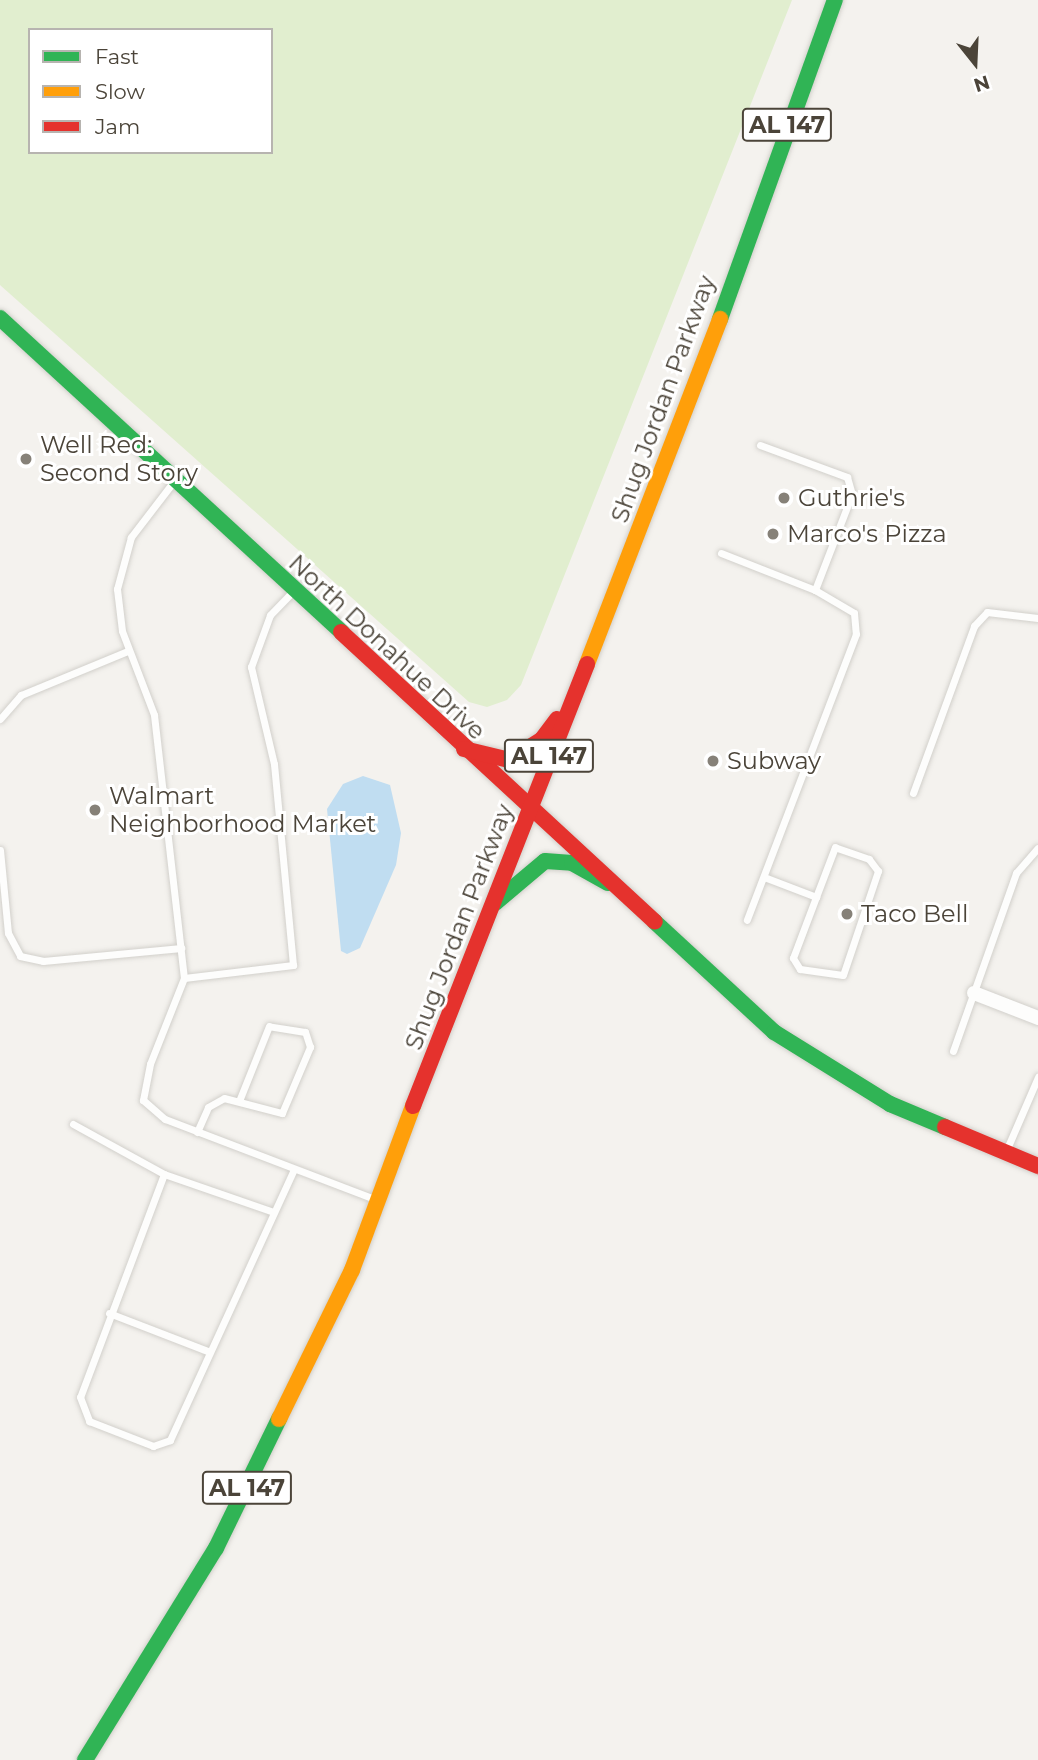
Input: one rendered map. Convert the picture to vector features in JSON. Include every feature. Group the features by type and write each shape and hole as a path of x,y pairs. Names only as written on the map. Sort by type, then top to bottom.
{"main road":[{"name":"Shug Jordan Parkway","path":"85,1760 164,1637 264,1457 379,1201 490,907 660,483 835,0"},
{"name":"North Donahue Drive","path":"0,318 529,812 774,1032 839,1076 1038,1166"},
{"path":"464,749 509,760 526,752 572,700"},
{"path":"490,907 545,861 572,863 608,883"}],"street":[{"path":"974,993 1038,1018"}],"lane":[{"path":"760,444 847,477 852,494 815,590"},
{"path":"175,481 146,511 121,566 118,613 128,651 154,715 184,978 141,1089 149,1112 293,1171 379,1201"},
{"path":"720,553 815,590 854,612 856,634 747,920"},
{"path":"184,978 293,965 274,764 251,667 265,624 293,592"},
{"path":"913,793 974,626 987,612 1038,618"},
{"path":"0,719 22,695 128,651"},
{"path":"835,847 869,859 878,871 878,887 843,975 800,968 793,958 816,897 835,847"},
{"path":"953,1051 1016,873 1038,848"},
{"path":"0,850 8,933 20,956 43,961 181,948"},
{"path":"764,877 816,897"},
{"path":"197,1132 215,1101 239,1101 276,1115 287,1109 310,1047 305,1032 269,1026 239,1101"},
{"path":"1006,1151 1038,1077"},
{"path":"73,1124 164,1174 274,1212"},
{"path":"164,1174 82,1382 81,1408 89,1421 152,1446 170,1440 293,1171"},
{"path":"109,1313 211,1352"}],"green space":[{"path":"0,0 792,0 521,685 507,700 487,707 469,702 0,285"}],"water":[{"path":"363,776 390,785 401,833 396,865 360,948 347,954 341,951 327,809 343,784"}],"traffic: fast":[{"path":"720,319 835,0"},
{"path":"0,318 341,632"},
{"path":"495,903 545,861 572,863 608,883"},
{"path":"655,922 774,1032 890,1104 945,1127"},
{"path":"85,1760 216,1548 279,1419"}],"traffic: slow":[{"path":"587,664 720,319"},
{"path":"279,1419 352,1270 413,1106"}],"traffic: jam":[{"path":"341,632 655,922"},
{"path":"413,1106 587,664"},
{"path":"464,749 509,760 542,739 557,719"},
{"path":"945,1127 1038,1166"}],"place":[{"name":"Well Red: Second Story","path":"26,459"},
{"name":"Guthrie's","path":"784,498"},
{"name":"Marco's Pizza","path":"773,534"},
{"name":"Subway","path":"713,761"},
{"name":"Walmart Neighborhood Market","path":"95,810"},
{"name":"Taco Bell","path":"847,914"}]}
